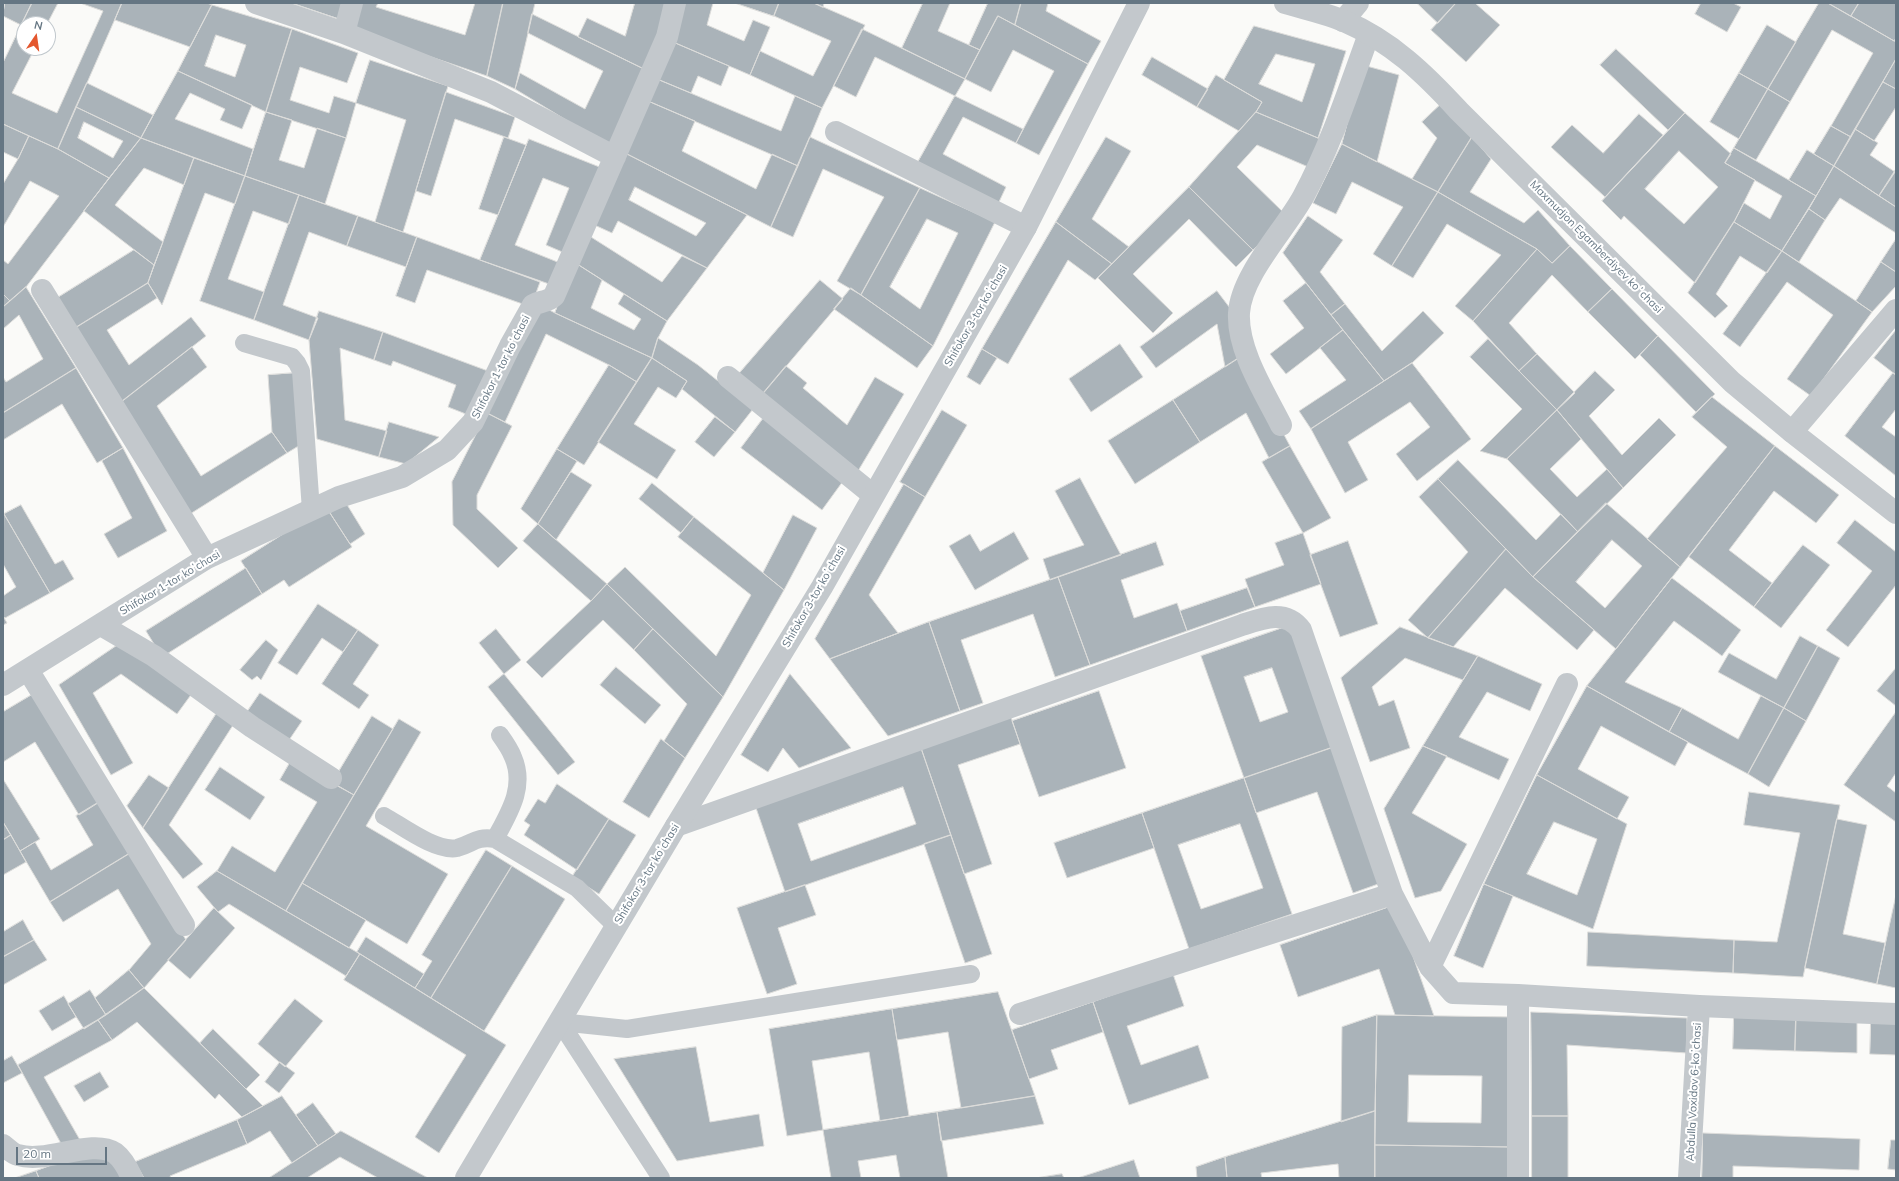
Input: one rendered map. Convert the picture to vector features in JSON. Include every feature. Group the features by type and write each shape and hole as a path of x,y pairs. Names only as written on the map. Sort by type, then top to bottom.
{"street":[{"path":"256,3 344,33 491,92 615,157"},
{"path":"344,33 352,3"},
{"name":"Shifokor 1-tor koʼchasi","path":"3,685 206,558 339,497 402,477 447,450 473,422 510,346 533,305 537,302 551,300 554,296 667,37 675,3"},
{"name":"Shifokor 3-tor koʼchasi","path":"466,1178 676,826 822,587 1026,228 1139,3"},
{"name":"Maxmudjon Egamberdiyev koʻchasi","path":"1285,3 1343,21 1396,50 1428,77 1459,111 1732,382 1792,432 1896,513"},
{"path":"1343,21 1358,3"},
{"path":"1281,425 1247,356 1240,331 1239,312 1243,295 1261,260 1302,198 1330,141 1369,34"},
{"path":"836,132 1026,228"},
{"path":"42,290 206,558"},
{"path":"1792,432 1896,310"},
{"path":"728,377 873,495"},
{"path":"676,826 1235,628 1265,618 1277,617 1288,619 1296,623 1301,630 1392,894 1430,967 1453,993 1518,995 1699,1006 1896,1014"},
{"path":"101,625 154,656 252,727 331,778"},
{"path":"28,670 184,925"},
{"path":"1430,967 1567,684"},
{"path":"1020,1014 1392,894"},
{"path":"1518,995 1518,1178"},
{"name":"Abdulla Voxidov 6-koʼchasi","path":"1689,1178 1699,1006"},
{"path":"3,1145 17,1155 38,1157 99,1148 115,1153 125,1163 132,1178"}],"lane":[{"path":"244,343 292,357 298,362 302,371 311,510"},
{"path":"495,839 513,806 518,787 518,774 514,757 500,735"},
{"path":"384,816 428,842 445,848 457,848 485,838 495,839 577,888 616,926"},
{"path":"560,1022 627,1029 971,974"},
{"path":"560,1022 661,1178"}],"building":[{"path":"5,3 32,3 26,16 16,16 16,22 3,16"},
{"path":"32,3 58,3 51,16 26,16"},
{"path":"80,3 122,3 58,149 3,124 3,63 16,36 16,56 31,56 12,93 57,113 103,11"},
{"path":"122,3 207,3 212,5 190,47 115,20"},
{"path":"292,3 348,3 343,20"},
{"path":"357,3 378,3 376,7 465,35 475,3 503,3 487,76 349,29"},
{"path":"503,3 535,3 515,89 487,76"},
{"path":"635,3 667,3 646,70 578,37 587,18 625,36"},
{"path":"683,3 713,3 707,25 744,41 753,20 770,27 750,75 673,42"},
{"path":"735,3 779,3 774,16"},
{"path":"779,3 814,3 865,25 822,108 750,75 760,51 813,76 831,41 774,16"},
{"path":"814,3 824,3 823,7"},
{"path":"923,3 950,3 938,31 980,50 965,79 902,48"},
{"path":"988,3 1021,3 1015,25 998,16 980,50 969,45"},
{"path":"1021,3 1048,3 1046,11 1101,41 1088,64 1015,25"},
{"path":"1417,3 1456,3 1438,23"},
{"path":"1456,3 1475,3 1500,25 1466,62 1431,30"},
{"path":"1701,3 1733,3 1741,7 1727,32 1695,14"},
{"path":"1819,3 1828,3 1896,42 1896,59 1851,137 1831,126 1873,53 1832,30 1790,102 1768,89"},
{"path":"1828,3 1859,3 1851,16"},
{"path":"1859,3 1896,3 1896,38 1894,41 1851,16"},
{"path":"212,5 292,29 266,112 178,71","holes":["216,35 246,45 235,77 205,66"]},
{"path":"532,14 646,70 609,146 515,89 520,73 585,109 603,71 528,33"},
{"path":"998,16 1088,64 1039,155 1016,143 1054,71 1013,50 991,92 965,79"},
{"path":"1767,25 1796,42 1768,89 1739,73"},
{"path":"1254,26 1346,51 1318,138 1256,112 1262,102 1224,80","holes":["1276,54 1315,64 1302,102 1259,84"]},
{"path":"292,29 358,53 347,83 300,67 290,100 329,113 334,96 356,103 346,138 266,112"},
{"path":"862,29 965,79 955,96 875,57 856,97 834,86"},
{"path":"673,42 729,66 721,86 698,76 691,93 657,79"},
{"path":"1616,49 1685,113 1668,130 1600,65"},
{"path":"1152,57 1208,89 1197,107 1142,75"},
{"path":"1896,59 1896,89 1883,82"},
{"path":"370,60 448,86 403,232 375,222 406,120 356,103"},
{"path":"1363,65 1399,75 1377,162 1342,144"},
{"path":"178,71 252,105 242,129 220,120 225,109 190,93 175,119 253,149 245,176 141,138"},
{"path":"1739,73 1768,89 1739,139 1710,122"},
{"path":"1216,75 1262,102 1256,112 1239,131 1197,107"},
{"path":"657,79 781,131 795,96 822,108 798,166 648,101"},
{"path":"1883,82 1896,89 1896,107 1874,141 1855,129"},
{"path":"87,83 153,115 141,138 76,107"},
{"path":"1768,89 1790,102 1756,160 1734,148"},
{"path":"446,92 515,117 508,138 455,119 431,196 416,191"},
{"path":"955,96 1023,129 1016,143 963,117 943,154 1006,187 998,204 918,162"},
{"path":"648,101 695,121 682,151 756,189 772,154 798,166 771,227 625,153"},
{"path":"1440,105 1472,137 1438,192 1412,179 1437,138 1422,122"},
{"path":"76,107 141,138 109,178 58,149","holes":["84,122 123,141 113,158 78,138"]},
{"path":"266,112 292,120 279,160 304,168 317,128 346,138 325,204 245,176"},
{"path":"1256,112 1325,141 1313,169 1257,145 1237,167 1287,216 1253,250 1189,187"},
{"path":"1685,113 1731,154 1725,163 1755,180 1734,222 1695,283 1624,216 1621,220 1602,201","holes":["1679,151 1718,187 1684,224 1645,189"]},
{"path":"1639,114 1663,135 1605,197 1551,147 1572,125 1603,153"},
{"path":"3,124 29,136 18,159 3,152"},
{"path":"1831,126 1851,137 1834,166 1814,154"},
{"path":"1855,129 1878,143 1870,155 1895,172 1879,196 1834,166"},
{"path":"29,136 58,149 109,178 26,287 10,301 3,294 3,260 8,264 59,196 30,181 3,227 3,184 18,159"},
{"path":"504,137 526,145 498,215 479,209"},
{"path":"810,137 920,188 861,295 837,281 884,197 823,169 793,237 771,227"},
{"path":"1106,137 1131,151 1092,219 1129,247 1112,264 1056,222"},
{"path":"1472,137 1491,159 1470,192 1524,223 1538,210 1570,246 1552,263 1537,249 1438,192"},
{"path":"141,138 194,158 184,185 144,168 115,205 163,242 154,265 84,211"},
{"path":"529,139 602,168 567,254 546,245 569,188 543,178 515,245 560,263 552,285 480,260"},
{"path":"1342,144 1438,192 1392,266 1373,254 1403,207 1352,182 1336,214 1313,203"},
{"path":"1734,148 1816,196 1782,251 1734,222 1744,203 1770,219 1782,196 1725,163"},
{"path":"1807,150 1834,166 1816,196 1789,180"},
{"path":"625,153 747,215 707,268 618,221 612,233 590,223","holes":["635,187 706,223 696,236 629,200"]},
{"path":"194,158 245,176 235,204 205,193 162,305 148,283"},
{"path":"1834,166 1896,207 1896,233 1840,198 1825,220 1809,209"},
{"path":"1896,169 1896,207 1879,196"},
{"path":"245,176 299,195 289,224 253,211 228,279 264,292 254,320 200,301"},
{"path":"1189,187 1253,250 1236,267 1189,219 1133,274 1173,313 1153,333 1098,278"},
{"path":"920,188 995,222 933,346 861,295","holes":["927,219 958,233 920,309 890,287"]},
{"path":"1438,192 1537,249 1473,321 1455,306 1501,255 1447,224 1413,278 1392,266"},
{"path":"299,195 358,216 347,246 309,232 283,305 318,318 309,340 254,320"},
{"path":"1809,209 1825,220 1799,262 1782,251"},
{"path":"358,216 417,237 406,267 347,246"},
{"path":"1308,216 1343,240 1320,272 1345,304 1331,315 1283,253"},
{"path":"1056,222 1112,264 1095,280 1068,260 1008,364 982,349"},
{"path":"1734,222 1782,251 1767,273 1740,256 1716,294 1728,306 1715,318 1688,293"},
{"path":"417,237 540,282 531,307 427,270 415,303 396,296"},
{"path":"591,237 662,282 682,256 707,268 667,321 574,262"},
{"path":"1896,239 1896,272 1881,262"},
{"path":"1570,246 1612,289 1588,312 1552,275 1509,323 1537,354 1519,371 1473,321 1537,249 1552,263"},
{"path":"134,250 154,265 148,283 72,330 54,300"},
{"path":"1782,251 1872,312 1811,396 1787,379 1833,315 1787,282 1740,347 1723,334"},
{"path":"574,262 602,280 591,308 634,330 641,319 618,304 624,294 667,321 658,338 652,358 555,313"},
{"path":"1881,262 1896,272 1896,286 1872,312 1856,301"},
{"path":"820,280 843,299 761,396 737,376"},
{"path":"148,283 157,298 107,330 129,365 191,317 206,336 120,403 72,330"},
{"path":"1306,283 1343,330 1286,374 1270,354 1304,328 1283,301"},
{"path":"26,287 76,368 3,413 3,377 6,382 43,359 19,315 3,329 3,307"},
{"path":"851,288 933,346 917,368 834,309"},
{"path":"1612,289 1658,336 1635,359 1588,312"},
{"path":"1217,291 1233,312 1242,356 1225,367 1217,324 1156,368 1140,347"},
{"path":"3,294 10,301 3,307"},
{"path":"538,304 652,358 637,382 609,365 546,334 505,422 487,413"},
{"path":"1345,304 1382,351 1423,311 1444,333 1412,363 1384,381 1331,315"},
{"path":"319,311 383,332 374,360 340,348 345,420 387,431 379,457 317,439 309,340"},
{"path":"1343,330 1384,381 1311,429 1299,411 1346,380 1320,348"},
{"path":"1896,330 1896,375 1874,358"},
{"path":"383,332 488,371 471,416 448,407 456,385 393,361 391,366 374,360"},
{"path":"1658,336 1715,394 1696,412 1640,355"},
{"path":"658,338 698,365 753,409 735,432 682,389 687,381 652,358"},
{"path":"1488,339 1557,410 1507,459 1480,451 1522,409 1470,357"},
{"path":"1120,344 1143,377 1091,412 1069,379"},
{"path":"192,347 207,367 157,406 201,476 272,432 287,453 190,514 120,403"},
{"path":"982,349 997,358 980,385 967,377"},
{"path":"1537,354 1575,393 1557,410 1519,371"},
{"path":"1242,356 1290,446 1269,458 1246,413 1200,442 1173,400"},
{"path":"652,358 687,381 676,398 658,387 634,424 676,450 657,479 598,442"},
{"path":"1412,363 1471,439 1417,481 1396,454 1430,427 1410,402 1348,442 1368,480 1345,493 1311,429"},
{"path":"609,365 637,382 584,465 557,449"},
{"path":"786,366 807,383 803,388 847,425 875,377 904,394 855,476 761,396"},
{"path":"76,368 123,448 97,463 62,404 3,440 3,413"},
{"path":"1595,371 1615,390 1589,416 1622,455 1659,418 1676,435 1623,488 1557,410"},
{"path":"295,373 305,442 287,453 272,432 268,375"},
{"path":"1893,373 1896,375 1896,409 1882,427 1896,437 1896,476 1845,436"},
{"path":"1712,397 1775,446 1680,567 1647,539 1727,447 1692,417"},
{"path":"1173,400 1200,442 1135,484 1108,441"},
{"path":"942,410 967,425 925,497 900,482"},
{"path":"1557,410 1581,439 1550,469 1577,497 1607,469 1623,488 1578,532 1507,459"},
{"path":"487,413 512,426 477,495 477,509 518,548 498,568 453,525 452,482"},
{"path":"765,416 846,477 822,510 741,448"},
{"path":"715,417 735,432 714,457 695,442"},
{"path":"389,422 439,437 406,464 379,457"},
{"path":"1290,446 1331,518 1303,533 1262,462"},
{"path":"1775,446 1839,495 1816,523 1774,491 1729,550 1772,583 1754,607 1689,557"},
{"path":"123,448 167,531 118,558 104,534 132,518 102,461"},
{"path":"557,449 577,461 538,524 521,509"},
{"path":"1458,460 1536,540 1561,514 1578,532 1533,577 1438,479"},
{"path":"571,472 592,485 556,540 538,524"},
{"path":"1080,478 1121,555 1050,580 1043,559 1084,545 1055,491"},
{"path":"1438,479 1506,549 1428,638 1408,620 1468,552 1419,497"},
{"path":"652,483 694,517 681,533 639,499"},
{"path":"904,484 925,497 869,595 898,633 830,659 815,639"},
{"path":"346,503 365,534 350,544 330,513"},
{"path":"1606,503 1680,567 1616,649 1533,577","holes":["1612,540 1642,566 1605,608 1576,582"]},
{"path":"21,505 55,564 63,560 74,579 50,593 4,514"},
{"path":"326,507 352,547 289,587 284,580 262,594 241,561"},
{"path":"4,514 50,593 5,618 3,616 3,596 16,587 3,564"},
{"path":"793,515 817,528 784,590 763,573"},
{"path":"694,517 784,590 723,697 607,584 625,567 716,656 751,595 678,537"},
{"path":"1855,520 1896,552 1896,585 1848,647 1826,630 1872,571 1837,543"},
{"path":"538,524 607,584 591,601 523,541"},
{"path":"1014,532 1029,559 975,590 949,546 970,534 980,551"},
{"path":"1303,533 1321,584 1255,607 1245,579 1284,565 1275,543"},
{"path":"1348,541 1378,624 1340,637 1310,555"},
{"path":"1156,542 1164,565 1121,580 1134,618 1177,603 1187,631 1090,665 1058,577"},
{"path":"1803,545 1830,565 1781,628 1754,607"},
{"path":"1506,549 1533,577 1594,630 1577,650 1505,588 1453,647 1428,638"},
{"path":"246,568 262,594 162,657 146,631"},
{"path":"1058,577 1090,665 1055,677 1033,614 961,640 983,703 960,711 929,622"},
{"path":"1672,578 1741,630 1722,656 1674,621 1625,682 1682,708 1669,732 1587,686"},
{"path":"607,584 653,629 634,650 603,620 542,678 526,662"},
{"path":"1247,588 1255,607 1187,631 1180,611"},
{"path":"318,604 358,630 343,652 322,638 297,675 278,663"},
{"path":"3,616 7,623 3,625"},
{"path":"929,622 960,711 888,736 830,659"},
{"path":"1291,625 1334,747 1244,778 1201,656","holes":["1272,668 1288,712 1260,722 1244,677"]},
{"path":"1400,627 1478,656 1463,680 1405,658 1372,687 1379,706 1394,700 1410,748 1370,762 1341,678"},
{"path":"496,629 521,660 504,674 479,643"},
{"path":"653,629 723,697 685,758 664,741 687,704 634,650"},
{"path":"358,630 379,645 353,684 369,695 359,709 322,684"},
{"path":"1800,636 1818,646 1784,708 1718,672 1729,653 1776,679"},
{"path":"266,640 278,650 261,680 257,676 252,680 240,670"},
{"path":"122,642 193,692 177,714 121,674 93,693 133,763 111,775 59,685"},
{"path":"1818,646 1840,658 1806,721 1784,708"},
{"path":"1478,656 1542,684 1530,711 1487,692 1459,737 1509,759 1499,780 1423,746"},
{"path":"616,667 661,705 645,724 600,685"},
{"path":"1896,668 1896,706 1877,691"},
{"path":"504,674 575,762 558,775 488,687"},
{"path":"790,674 851,748 799,768 783,748 768,772 741,755"},
{"path":"1587,686 1688,742 1675,766 1601,726 1578,769 1629,797 1617,819 1537,775"},
{"path":"1099,691 1126,768 1039,797 1012,721"},
{"path":"35,693 101,801 79,815 35,742 3,762 3,712"},
{"path":"260,693 302,721 287,743 245,715"},
{"path":"1761,696 1784,708 1748,774 1669,732 1682,708 1738,739"},
{"path":"1784,708 1806,721 1769,787 1748,774"},
{"path":"218,711 235,722 169,825 203,864 183,879 143,828"},
{"path":"1009,711 1020,744 958,765 992,864 964,874 919,742"},
{"path":"1896,712 1896,773 1887,786 1896,793 1896,822 1844,785"},
{"path":"372,716 393,729 354,795 332,783"},
{"path":"399,719 421,732 366,826 448,874 407,944 302,883"},
{"path":"661,739 685,758 649,818 623,802"},
{"path":"1423,746 1447,756 1412,813 1467,844 1441,891 1415,898 1384,809"},
{"path":"1334,747 1381,883 1353,893 1317,792 1256,813 1244,778"},
{"path":"921,748 951,835 785,892 755,805","holes":["903,787 916,824 811,861 798,824"]},
{"path":"292,759 354,795 286,911 217,871 232,846 275,872 317,802 280,780"},
{"path":"220,767 265,797 250,820 205,790"},
{"path":"149,775 169,788 143,828 127,806"},
{"path":"1537,775 1627,824 1593,929 1484,884","holes":["1554,822 1597,839 1577,895 1527,874"]},
{"path":"1244,778 1292,914 1189,949 1142,813","holes":["1240,824 1263,888 1201,909 1178,845"]},
{"path":"3,779 40,839 20,851 3,822"},
{"path":"557,784 609,819 577,870 524,835 530,825 524,821 538,799 545,803"},
{"path":"1749,792 1840,805 1803,977 1733,973 1734,940 1777,942 1800,833 1744,825"},
{"path":"101,801 132,852 50,902 20,851 35,842 51,870 93,845 76,816"},
{"path":"1142,813 1154,848 1067,878 1054,843"},
{"path":"609,819 636,835 599,894 572,877"},
{"path":"1837,819 1867,825 1843,934 1885,943 1877,984 1805,968"},
{"path":"3,822 11,835 3,840"},
{"path":"11,835 26,862 3,875 3,840"},
{"path":"951,835 992,954 965,963 924,844"},
{"path":"486,850 512,866 431,998 415,988 432,961 422,955"},
{"path":"132,852 186,940 144,988 129,970 151,944 118,889 63,922 50,902"},
{"path":"512,866 565,899 484,1031 431,998"},
{"path":"217,871 360,954 346,976 229,904 218,912 197,887"},
{"path":"302,883 366,920 349,948 286,911"},
{"path":"1484,884 1513,896 1483,968 1454,956"},
{"path":"805,885 816,915 778,928 797,984 767,994 737,908"},
{"path":"1896,895 1896,988 1877,984"},
{"path":"1395,905 1434,1016 1395,1015 1379,969 1298,997 1280,945"},
{"path":"214,908 235,928 190,979 168,960"},
{"path":"23,920 34,940 3,957 3,932"},
{"path":"1588,932 1734,940 1733,973 1587,966"},
{"path":"366,937 424,974 415,988 357,952"},
{"path":"34,940 47,960 3,985 3,957"},
{"path":"360,954 506,1045 439,1153 415,1137 466,1055 344,980"},
{"path":"129,970 144,988 106,1015 95,998"},
{"path":"1173,974 1184,1006 1127,1026 1141,1065 1198,1045 1209,1078 1129,1105 1093,1002"},
{"path":"144,988 263,1106 242,1117 219,1094 215,1099 137,1022 112,1040 98,1020"},
{"path":"90,990 106,1015 84,1029 68,1004"},
{"path":"998,992 1035,1096 961,1108 948,1032 897,1040 892,1009"},
{"path":"64,996 76,1017 52,1031 39,1011"},
{"path":"295,999 323,1021 285,1067 258,1044"},
{"path":"1093,1002 1103,1032 1051,1050 1058,1069 1029,1079 1012,1030"},
{"path":"892,1009 909,1116 880,1121 869,1052 812,1061 823,1130 787,1136 769,1029"},
{"path":"1531,1012 1687,1018 1687,1053 1567,1045 1568,1116 1532,1116"},
{"path":"1377,1015 1513,1017 1512,1147 1375,1145","holes":["1409,1075 1482,1076 1481,1123 1408,1122"]},
{"path":"1377,1015 1375,1111 1341,1122 1342,1027"},
{"path":"1734,1016 1796,1019 1795,1051 1733,1049"},
{"path":"1796,1019 1857,1021 1857,1053 1795,1051"},
{"path":"98,1020 112,1040 44,1077 80,1140 64,1149 18,1065"},
{"path":"1871,1021 1896,1022 1896,1055 1870,1054"},
{"path":"213,1029 260,1075 246,1089 200,1043"},
{"path":"696,1047 710,1122 759,1114 764,1146 677,1161 614,1059"},
{"path":"12,1056 22,1073 3,1083 3,1061"},
{"path":"280,1062 295,1073 279,1093 265,1082"},
{"path":"100,1072 109,1087 84,1102 74,1086"},
{"path":"282,1096 318,1146 292,1163 270,1131 247,1144 237,1120"},
{"path":"1035,1096 1044,1124 941,1141 937,1112"},
{"path":"313,1103 336,1134 318,1146 296,1115"},
{"path":"1375,1111 1375,1178 1339,1178 1338,1164 1261,1173 1262,1178 1227,1178 1225,1157"},
{"path":"937,1112 948,1178 900,1178 896,1155 858,1161 861,1178 831,1178 823,1130"},
{"path":"1532,1116 1568,1116 1568,1178 1532,1178"},
{"path":"237,1120 247,1144 170,1176 171,1178 144,1178 135,1162"},
{"path":"341,1131 428,1178 378,1178 340,1157 307,1178 269,1178"},
{"path":"1703,1133 1860,1139 1859,1170 1733,1166 1733,1178 1702,1178"},
{"path":"1891,1140 1896,1140 1896,1170 1888,1169"},
{"path":"1375,1145 1512,1147 1511,1178 1375,1178"},
{"path":"90,1151 113,1157 123,1178 39,1178 36,1171"},
{"path":"1225,1157 1227,1178 1197,1178 1196,1167"},
{"path":"1134,1160 1140,1178 1078,1178"},
{"path":"36,1171 39,1178 15,1178"},
{"path":"1062,1174 1064,1178 1036,1178"}]}
